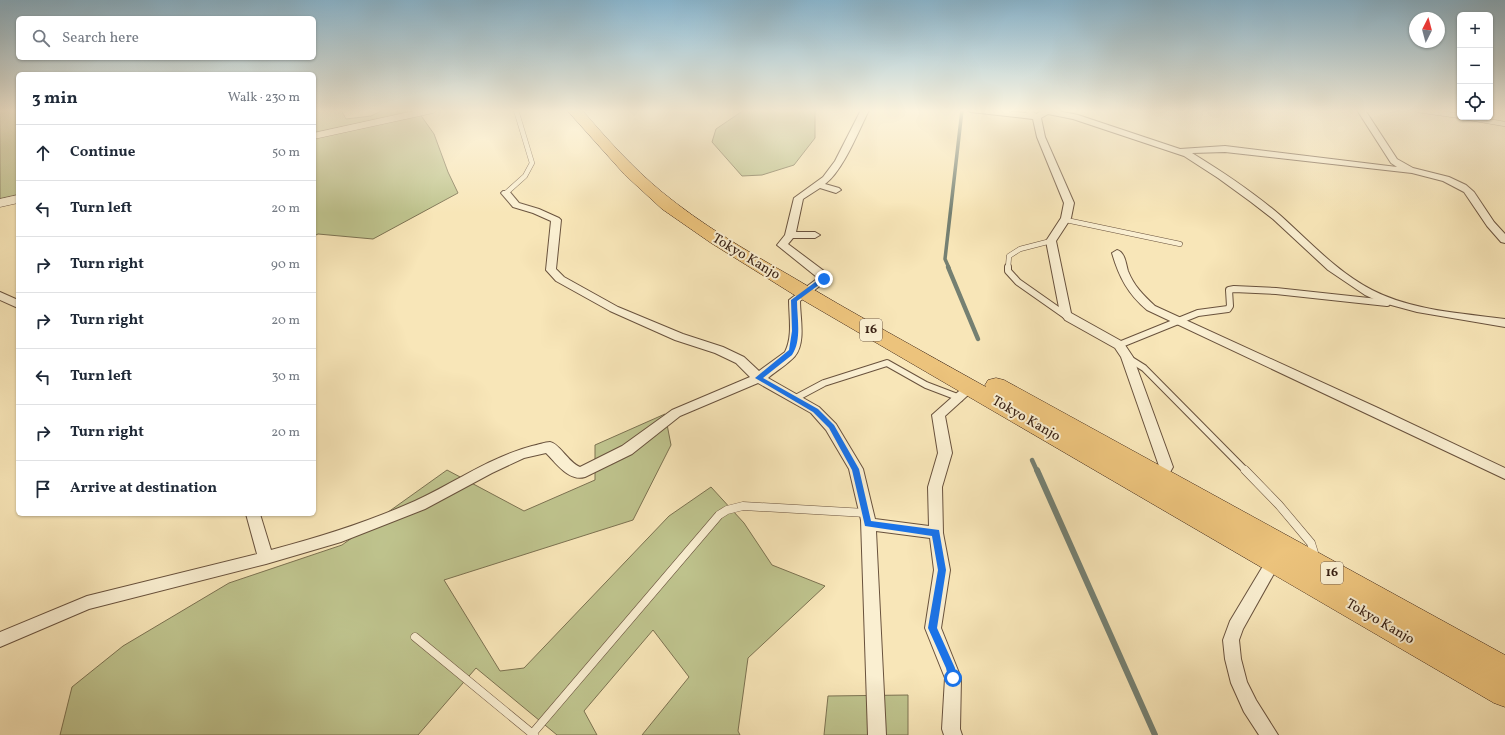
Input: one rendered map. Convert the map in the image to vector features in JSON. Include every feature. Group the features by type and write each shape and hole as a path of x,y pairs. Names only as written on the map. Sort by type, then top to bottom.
{"highway":[{"name":"Tokyo Kanjo","path":"604,144 667,204 707,234 809,288 1155,484 1274,561 1505,693"},
{"name":"Tokyo Kanjo","path":"623,144 659,182 702,216 965,393 1155,484 1318,565 1505,670"}],"street":[{"path":"0,640 87,603 266,558 336,538 420,505 487,469 521,454 549,447 568,468 580,473 627,450 676,413 759,378 790,354 792,350 795,331 794,300 809,288 824,279 820,273 782,245 790,235 799,198 820,185 839,161 848,144"},
{"path":"1044,144 1069,203 1070,209 1066,220 1051,241 1066,313 1069,317 1119,345 1126,357 1166,467 1155,484"},
{"path":"1156,144 1179,152 1204,164 1276,217 1341,275 1357,287 1393,303 1505,324"},
{"path":"1383,144 1394,161 1411,171"},
{"path":"1179,152 1226,149 1411,171 1450,181 1462,186 1470,193 1489,222 1505,240"},
{"path":"820,185 836,190"},
{"path":"506,193 516,206 536,211 556,220 551,270 560,279 586,292 614,309 679,336 719,350 740,360 759,378 816,410 831,427 856,469 867,518 874,614 877,735"},
{"path":"0,203 16,199"},
{"path":"790,235 815,235"},
{"path":"1117,253 1128,285 1140,299 1151,308 1374,411 1505,474"},
{"path":"0,295 16,304"},
{"path":"953,735 951,729 953,678 933,628 942,570 936,533 935,487 945,453 938,415 965,393"},
{"path":"255,516 266,558"},
{"path":"867,518 936,533"},
{"path":"1269,735 1250,706 1239,683 1233,659 1231,640 1236,626 1274,561"}],"lane":[{"path":"506,193 526,176 531,169 532,162 527,144"},
{"path":"1066,220 1180,244"},
{"path":"1051,241 1020,249 1009,256 1008,271 1018,282 1069,317"},
{"path":"1119,345 1198,314 1228,309 1230,306 1228,290 1234,289 1276,291 1393,303"},
{"path":"1126,357 1144,368 1279,505 1311,543 1318,565"},
{"path":"794,399 824,383 887,363 926,385 965,393"},
{"path":"415,637 533,734 719,515 727,510 743,506 867,518"}],"green space":[{"path":"0,144 16,144 16,198 0,202"},
{"path":"316,144 438,144 458,193 373,239 316,235"},
{"path":"714,144 810,144 794,165 762,175 742,176"},
{"path":"665,414 671,445 633,520 444,580 500,671 524,668 669,516 711,487 744,523 772,565 825,586 748,658 738,731 740,735 642,735 689,677 653,630 584,711 597,735 557,735 476,668 418,735 60,735 72,687 123,646 229,583 342,545 447,470 524,511 595,480 595,445"},
{"path":"908,695 908,735 824,735 828,696"}],"waterway":[{"path":"949,268 945,259 958,144"},
{"path":"948,267 978,339"},
{"path":"1032,460 1037,471"},
{"path":"1037,470 1155,735"}],"route":[{"path":"824,279 803,292 794,300 795,331 792,350 790,354 759,378 816,410 831,427 856,469 868,524 936,533 942,570 933,628 953,678"}]}
